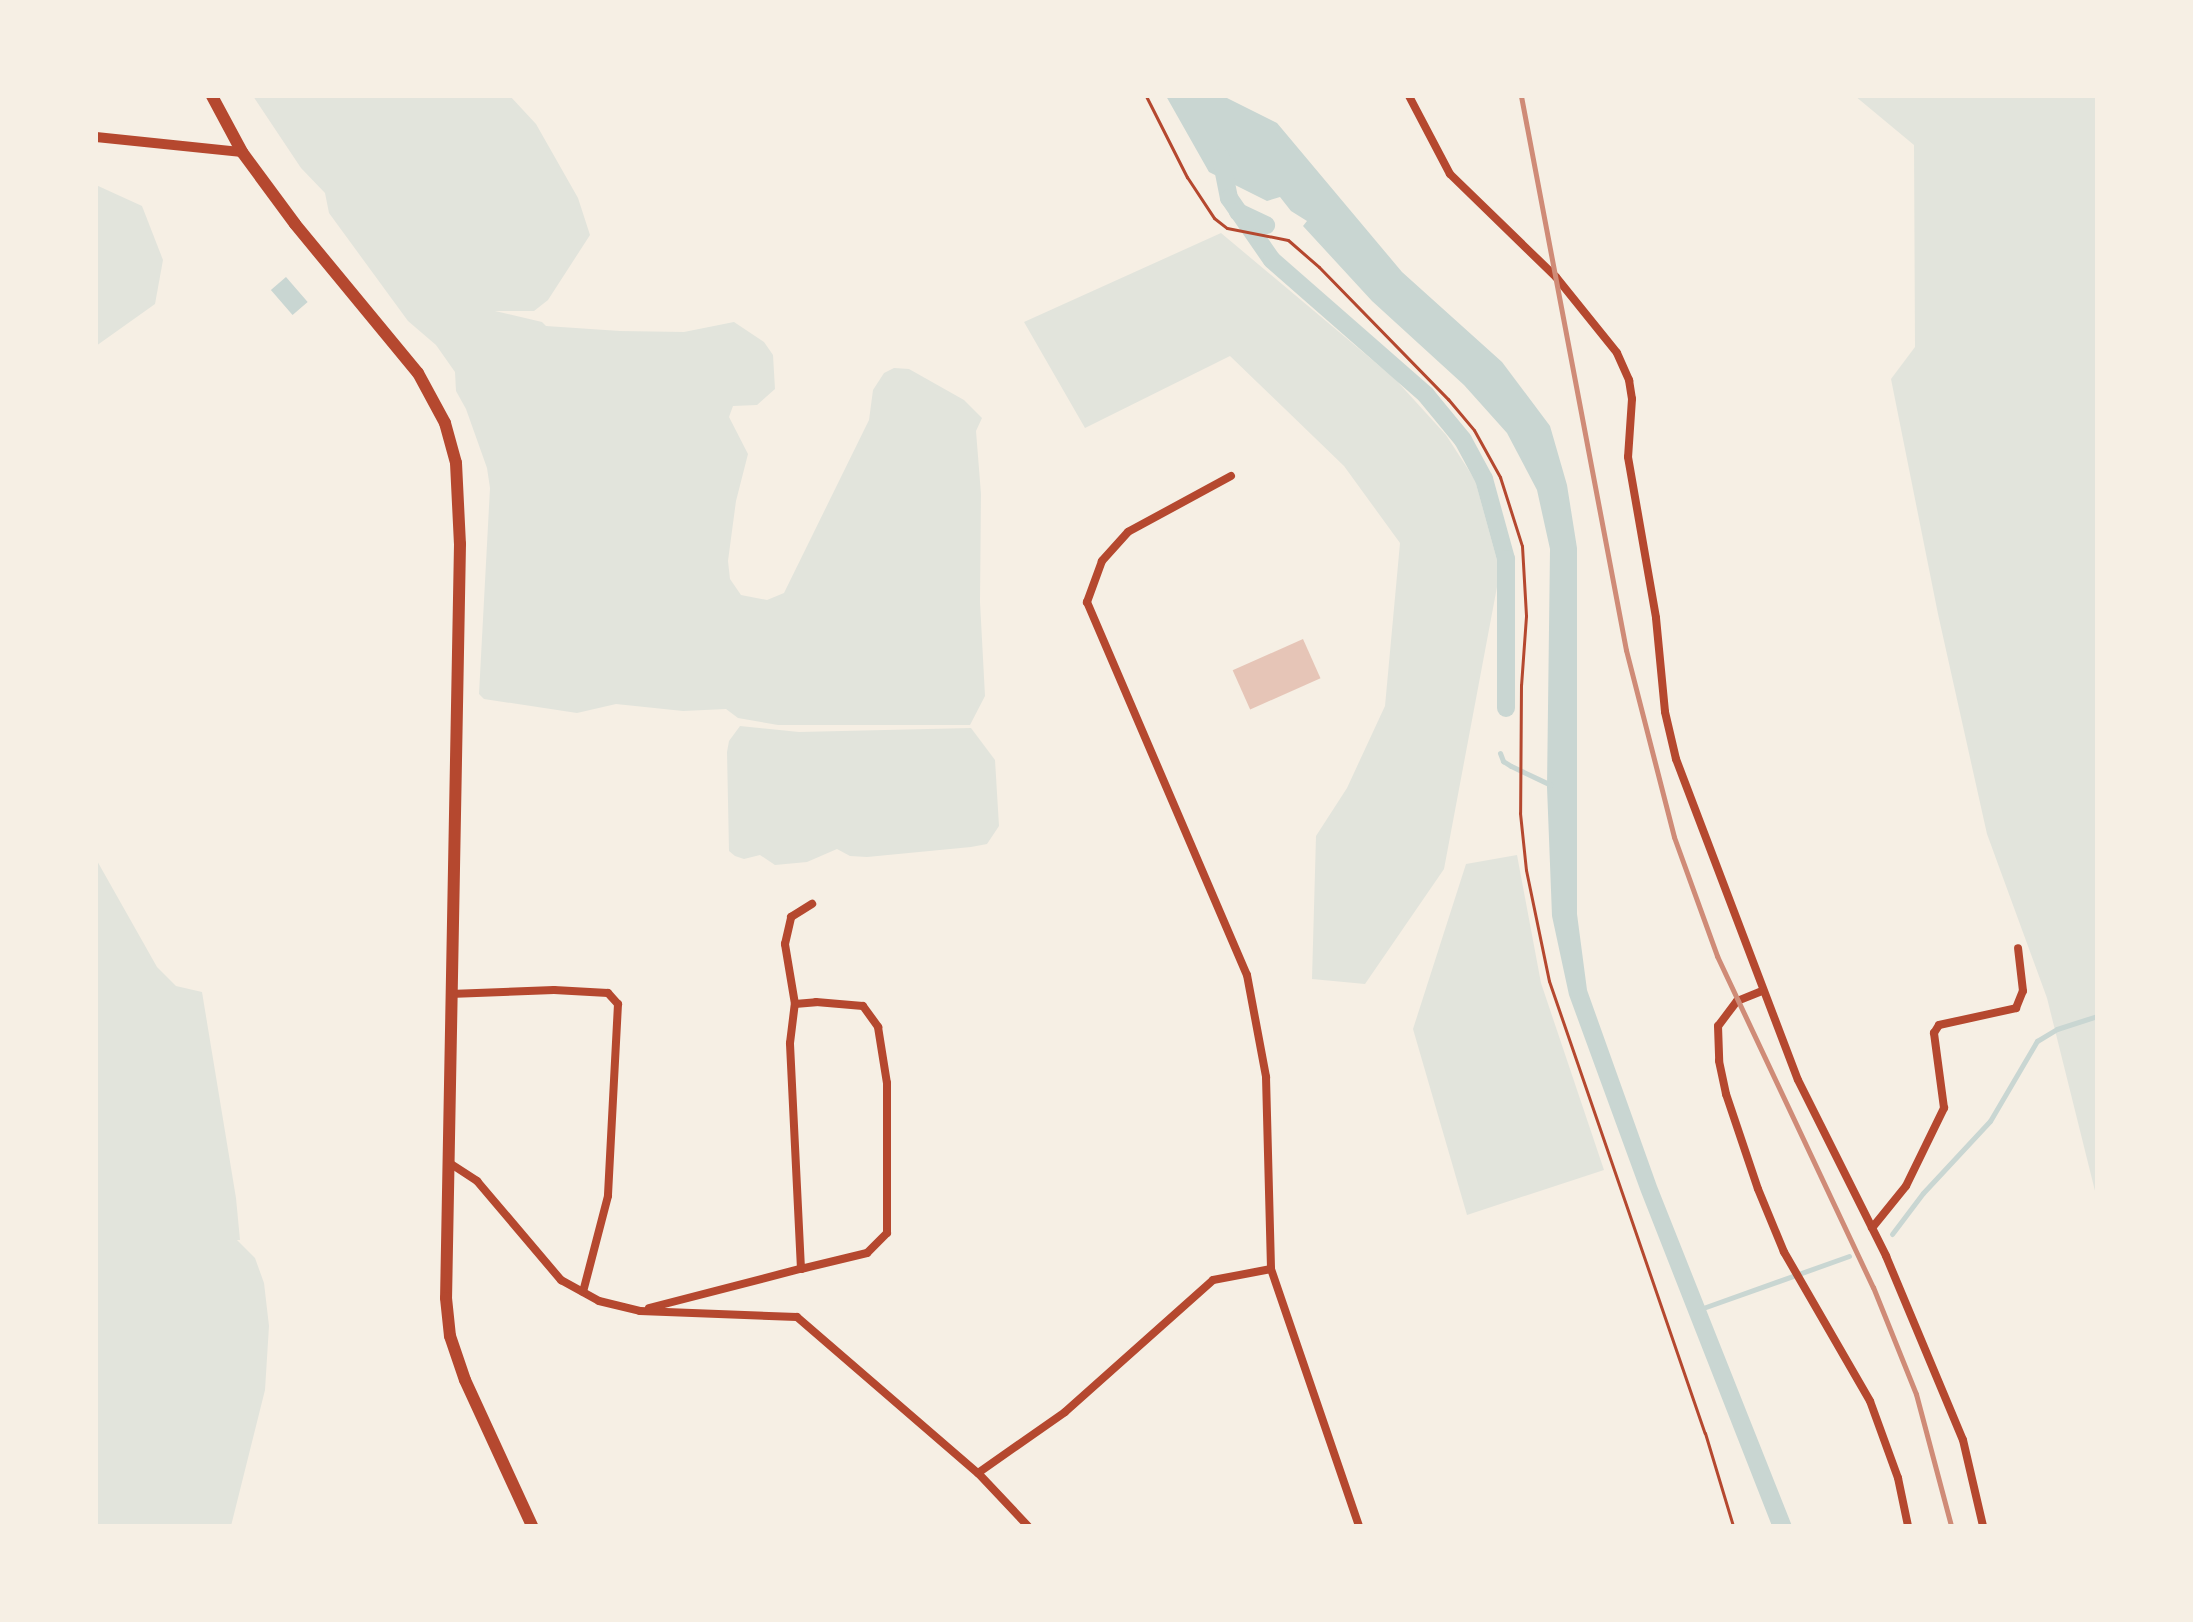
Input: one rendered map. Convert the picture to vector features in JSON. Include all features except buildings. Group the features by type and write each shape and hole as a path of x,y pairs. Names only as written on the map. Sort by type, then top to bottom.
{"main road":[{"path":"212,96 242,152 331,270 418,373 445,423 456,463 460,544 446,1298 450,1336 465,1380 532,1526"}],"street":[{"path":"1409,96 1450,174 1556,277 1617,353 1629,380 1632,399 1628,457 1656,618 1665,712 1692,805 1798,1080 1872,1228 1963,1440 1983,1526"},
{"path":"96,137 242,152"},
{"path":"1231,476 1128,532 1102,561 1087,602 1247,975 1266,1077 1271,1269 1359,1526"},
{"path":"804,1268 801,1269 790,1043 795,1004 785,944 791,917 812,904"},
{"path":"1872,1228 1906,1186 1944,1108 1934,1033 1939,1025 2016,1008 2023,991 2018,948"},
{"path":"450,994 554,990 608,993 618,1004 608,1196 583,1292"},
{"path":"1762,991 1737,1001 1726,1011 1718,1026 1719,1061 1737,1133 1792,1268 1870,1401 1898,1478 1908,1526"},
{"path":"640,1311 867,1253 887,1233 887,1083 878,1027 863,1006 795,1004"},
{"path":"448,1162 477,1181 561,1280 599,1301 640,1311 797,1317 978,1473 1028,1526"},
{"path":"978,1473 1065,1412 1213,1280 1271,1269"}],"path":[{"path":"1146,96 1187,177 1214,218 1227,228 1288,240 1319,267 1448,399 1488,452 1509,500 1522,546 1526,616 1519,759 1526,870 1549,981 1733,1526"}],"shaded area":[{"path":"253,96 510,96 536,124 578,198 590,235 548,300 534,311 495,311 542,322 546,326 620,331 684,332 734,322 764,342 773,355 775,389 757,405 733,406 729,417 748,454 736,501 728,561 730,579 741,595 767,600 784,593 869,420 873,390 884,373 894,368 909,369 964,400 982,418 976,431 981,494 980,602 985,696 970,725 778,725 738,718 726,709 683,711 616,704 577,713 484,699 479,694 490,488 487,468 466,409 456,391 455,372 436,345 408,321 329,213 325,193 301,168"},
{"path":"1166,96 1223,96 1277,123 1402,272 1502,362 1550,426 1567,485 1577,548 1577,914 1587,990 1657,1186 1792,1526 1772,1526 1641,1192 1569,995 1552,916 1547,787 1550,549 1537,490 1507,433 1464,385 1372,301 1303,226 1307,221 1291,211 1280,197 1267,201 1209,172"},
{"path":"1855,96 2097,96 2097,1199 2047,998 1987,834 1938,614 1891,379 1915,347 1914,145"},
{"path":"96,185 142,206 163,260 155,304 96,346"},
{"path":"1221,233 1395,379 1446,435 1475,480 1500,571 1444,869 1365,984 1312,979 1316,836 1347,788 1385,706 1400,543 1344,466 1230,356 1085,428 1024,322"},
{"path":"286,277 308,302 293,315 271,290"},
{"path":"740,726 799,732 971,728 995,760 999,826 987,844 971,847 867,857 850,856 837,849 807,862 775,865 760,855 744,859 735,856 729,851 727,752 729,741"},
{"path":"1517,855 1541,983 1604,1170 1467,1215 1413,1029 1466,864"},
{"path":"96,859 157,967 176,986 202,992 236,1198 240,1240 237,1240 255,1258 264,1283 269,1326 265,1390 231,1526 96,1526"}],"waterway":[{"path":"1221,158 1229,198 1272,260 1426,395 1463,440 1484,479 1506,559 1506,708"},
{"path":"1238,212 1266,225"},
{"path":"1500,753 1503,761 1551,785"},
{"path":"1892,1234 1923,1193 1990,1121 2037,1041 2057,1029 2097,1016"},
{"path":"1703,1308 1849,1256"}],"railway":[{"path":"1521,96 1626,650 1674,837 1717,956 1873,1287 1916,1394 1951,1526"}]}
